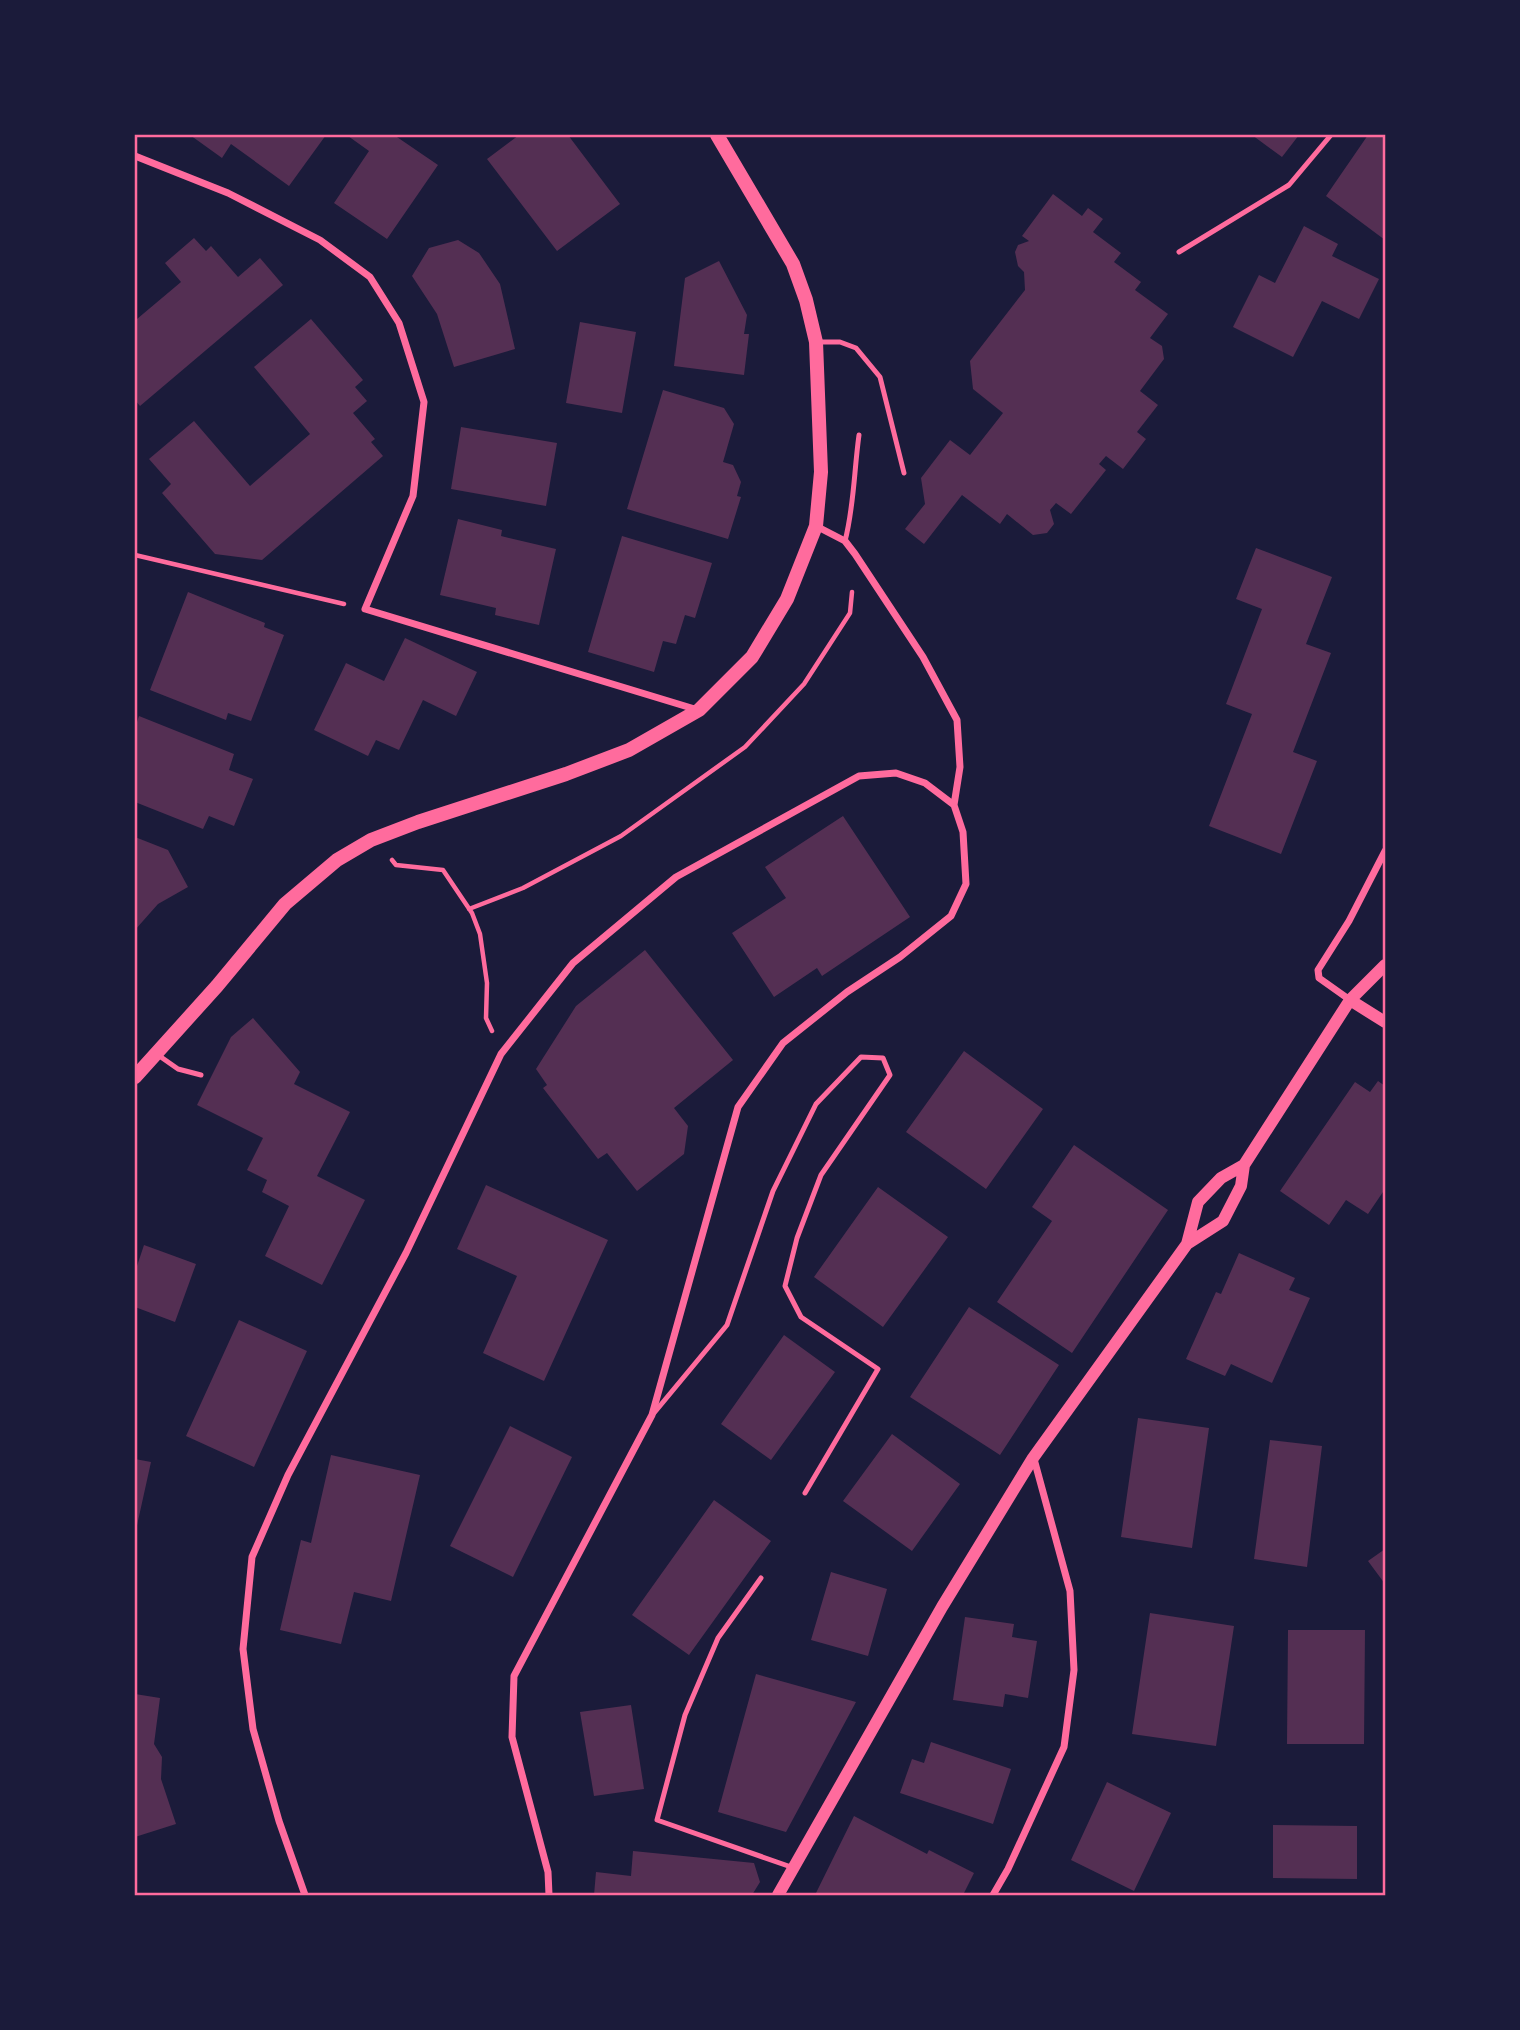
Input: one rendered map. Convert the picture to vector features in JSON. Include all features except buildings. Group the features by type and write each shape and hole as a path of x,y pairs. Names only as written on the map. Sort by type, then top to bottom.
{"main road":[{"path":"135,1077 285,904 337,860 372,840 418,822 566,774 629,750 699,710 752,657 787,599 817,526 821,472 816,342 806,300 793,264 717,135"}],"street":[{"path":"135,156 228,193 320,240 370,276 399,323 424,402 413,496 365,609 699,710"},
{"path":"549,1895 548,1872 512,1737 514,1676 652,1415 738,1107 783,1043 951,916 966,884 963,832 954,805 960,767 957,720 923,657 855,554 845,541 817,526"},
{"path":"306,1895 279,1821 253,1729 243,1649 252,1557 288,1475 406,1254 501,1054 573,963 676,877 859,776 896,773 925,783 954,805"},
{"path":"1385,851 1349,922 1318,970 1319,978 1385,1022"},
{"path":"1187,1244 1223,1221 1241,1186 1244,1165 1350,1000 1385,965"},
{"path":"778,1895 942,1606 1033,1458 1187,1244 1198,1202 1221,1178 1244,1165"},
{"path":"993,1895 1008,1869 1063,1747 1074,1670 1070,1591 1033,1458"}],"lane":[{"path":"1179,252 1289,185 1331,135"},
{"path":"816,342 840,342 856,348 880,377 904,473"},
{"path":"845,541 852,516 853,474 859,435"},
{"path":"155,1053 178,1069 201,1076"},
{"path":"652,1415 727,1325 773,1191 816,1104 861,1057 883,1058 890,1075 821,1175 797,1238 785,1286 802,1317 878,1369 805,1493"},
{"path":"761,1578 718,1638 685,1715 657,1819 794,1868"}],"path":[{"path":"469,909 523,888 621,836 745,747 804,684 850,613 855,554"},
{"path":"135,555 365,609"},
{"path":"392,860 396,865 443,870 469,909 480,934 486,983 486,1018 501,1054"}]}
